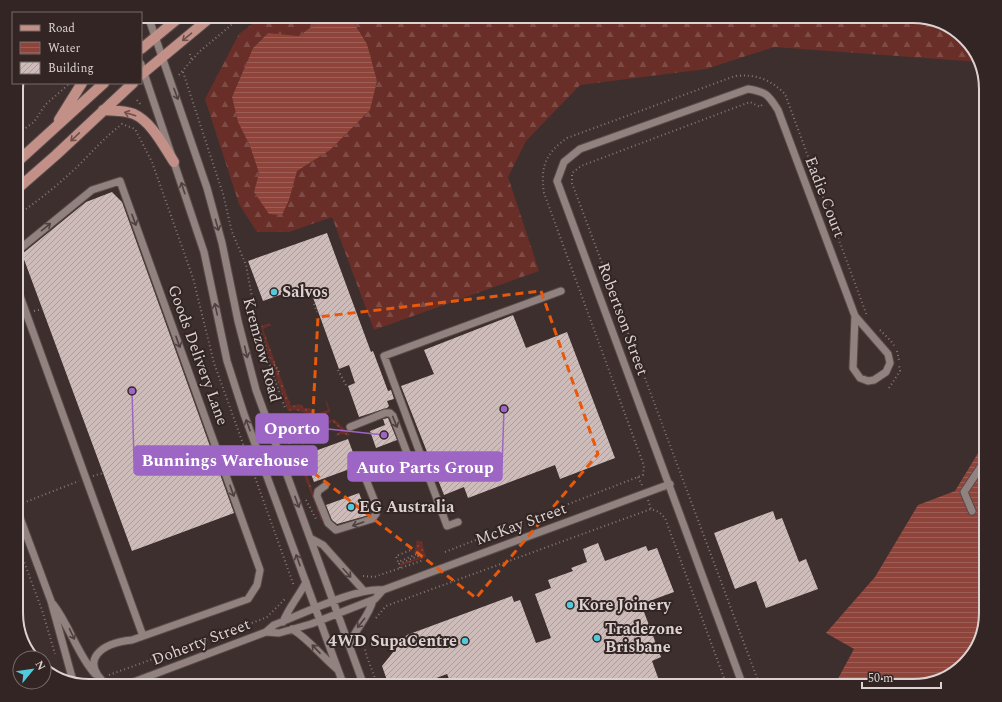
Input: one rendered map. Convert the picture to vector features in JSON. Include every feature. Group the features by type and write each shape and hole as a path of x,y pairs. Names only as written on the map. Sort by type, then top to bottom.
{"main road":[{"path":"142,48 173,23"},
{"path":"142,71 162,58 204,23"},
{"path":"51,131 81,84"},
{"path":"23,157 103,84"},
{"path":"23,184 132,84"},
{"path":"103,110 135,114 150,126 174,162"}],"street":[{"name":"Kremzow Road","path":"151,23 207,188 222,243 238,321 256,390 361,679"},
{"name":"Kremzow Road","path":"142,71 204,252 227,361 244,414 341,679"},
{"name":"Robertson Street","path":"740,679 670,484 557,181 564,162 580,149 748,89 762,91"},
{"name":"Eadie Court","path":"762,91 769,96 778,110 855,316 888,354 890,363 886,372 874,380 868,381 860,378 853,368 855,316"},
{"name":"Goods Delivery Lane","path":"23,246 92,190 120,181 260,570 257,585 248,599 143,636"},
{"path":"458,522 447,526 384,356 561,291"},
{"path":"23,304 143,636 104,647 95,658 94,669 99,679"},
{"path":"350,427 385,413 390,413 394,416 407,453 406,464"},
{"path":"972,511 964,492 979,470"},
{"path":"325,486 318,491 317,496 328,523 333,529 339,530 372,519 376,514 376,507 363,472"},
{"name":"McKay Street","path":"338,613 373,600 383,590 670,484"},
{"path":"23,526 51,601 72,677"},
{"path":"310,538 323,545 364,591"},
{"path":"283,622 288,610 301,592 306,582"},
{"name":"McKay Street","path":"316,610 364,591 372,589 383,590"},
{"path":"349,645 353,633 370,611 373,600"},
{"path":"51,601 63,617 87,666 99,679"},
{"name":"Doherty Street","path":"145,678 266,632 283,622 316,610"},
{"name":"Doherty Street","path":"266,632 279,633 320,621 338,613"},
{"path":"292,629 308,640 327,661 338,670"}],"path":[{"path":"179,75 200,52 234,23"},
{"path":"190,54 192,62"},
{"path":"183,72 223,194 232,232 246,265 255,313"},
{"path":"445,552 644,475 644,466 544,193 542,177 545,163 553,148 567,138 735,76 747,75 766,79 785,94 868,318"},
{"path":"23,130 34,122 45,105 69,84"},
{"path":"137,100 140,104 143,101"},
{"path":"757,679 572,183 572,173 581,166 750,102 760,108 763,105"},
{"path":"23,211 45,195 78,166 95,147 122,124 135,129 152,162 193,278 214,363 294,583 294,588 291,592"},
{"path":"314,304 317,312"},
{"path":"877,327 891,341 899,354 900,371 889,388"},
{"path":"260,330 270,366 285,408"},
{"path":"270,366 275,365 280,374"},
{"path":"338,370 346,385"},
{"path":"364,462 365,458"},
{"path":"310,471 318,468"},
{"path":"23,502 103,473"},
{"path":"638,477 641,483"},
{"path":"373,622 386,606 651,509 659,512 665,518 724,679"},
{"path":"400,568 399,564 418,556 417,554 398,562 396,556 411,550"},
{"path":"23,559 42,610 56,655"},
{"path":"99,679 267,617 286,597"},
{"path":"364,632 362,638 375,679"}],"highlighted area":[{"path":"541,291 598,454 476,598 310,470 318,317"}],"green space":[{"path":"254,23 318,23 299,36 268,33 253,48 232,97 238,122 250,146 259,173 254,192 269,213 289,200 297,171 330,150 370,110 377,81 367,44 354,23 913,23 934,26 950,34 963,45 973,62 774,47 706,69 580,85 526,141 508,177 539,271 374,330 332,217 289,232 257,232 239,204 205,99 239,34"},
{"path":"269,323 271,325 263,329 291,406 300,404 304,408 310,408 313,415 293,410 288,411 267,350 261,326"},
{"path":"327,401 330,412 314,415 328,410"},
{"path":"334,419 350,434 349,436 343,434 335,436 341,430 332,421 326,427 324,425 325,422"},
{"path":"299,423 310,425 316,433 315,436 312,428 301,432 309,470 306,471 319,511 324,519 321,520 295,451 304,448 301,440 292,443 295,434 294,424"},
{"path":"417,540 422,542 426,557 401,566 400,564 420,557 419,553 414,554"}],"water":[{"path":"354,23 367,44 377,81 370,110 330,150 297,171 289,200 282,215 269,214 254,192 259,173 250,146 238,122 232,97 253,48 268,33 299,36 315,24"},
{"path":"979,452 979,613 977,630 968,650 957,663 939,674 930,677 913,679 838,679 854,649 826,633 875,577 918,505 955,491"}],"building":[{"path":"112,192 122,202 234,513 132,551 23,257 23,253 86,202"},
{"path":"327,233 371,352 373,351 388,391 391,390 394,399 387,401 389,406 387,408 359,417 348,386 355,383 349,365 339,369 311,292 304,294 302,287 263,301 248,261"},
{"path":"513,315 526,348 567,332 615,458 560,479 555,465 468,498 464,487 444,495 401,386 434,374 424,350"},
{"path":"388,418 397,440 376,448 370,431 385,425 383,419"},
{"path":"348,439 358,466 314,482 304,455"},
{"path":"359,493 363,503 369,501 372,508 369,515 337,524 332,520 326,505"},
{"path":"773,511 776,520 782,518 799,562 806,559 818,589 766,608 756,581 735,589 714,533"},
{"path":"598,543 605,561 646,546 648,551 657,548 674,592 641,604 661,657 652,661 658,679 449,679 447,674 434,679 387,679 382,666 407,635 512,596 514,602 520,600 536,643 551,638 535,594 551,588 548,580 573,571 571,568 587,562 583,549"}],"place":[{"name":"Salvos","path":"274,292"},
{"name":"Bunnings Warehouse","path":"132,391"},
{"name":"Auto Parts Group","path":"504,409"},
{"name":"Oporto","path":"384,435"},
{"name":"EG Australia","path":"351,507"},
{"name":"Kore Joinery","path":"570,605"},
{"name":"Tradezone Brisbane","path":"597,638"},
{"name":"4WD SupaCentre","path":"465,641"}]}
